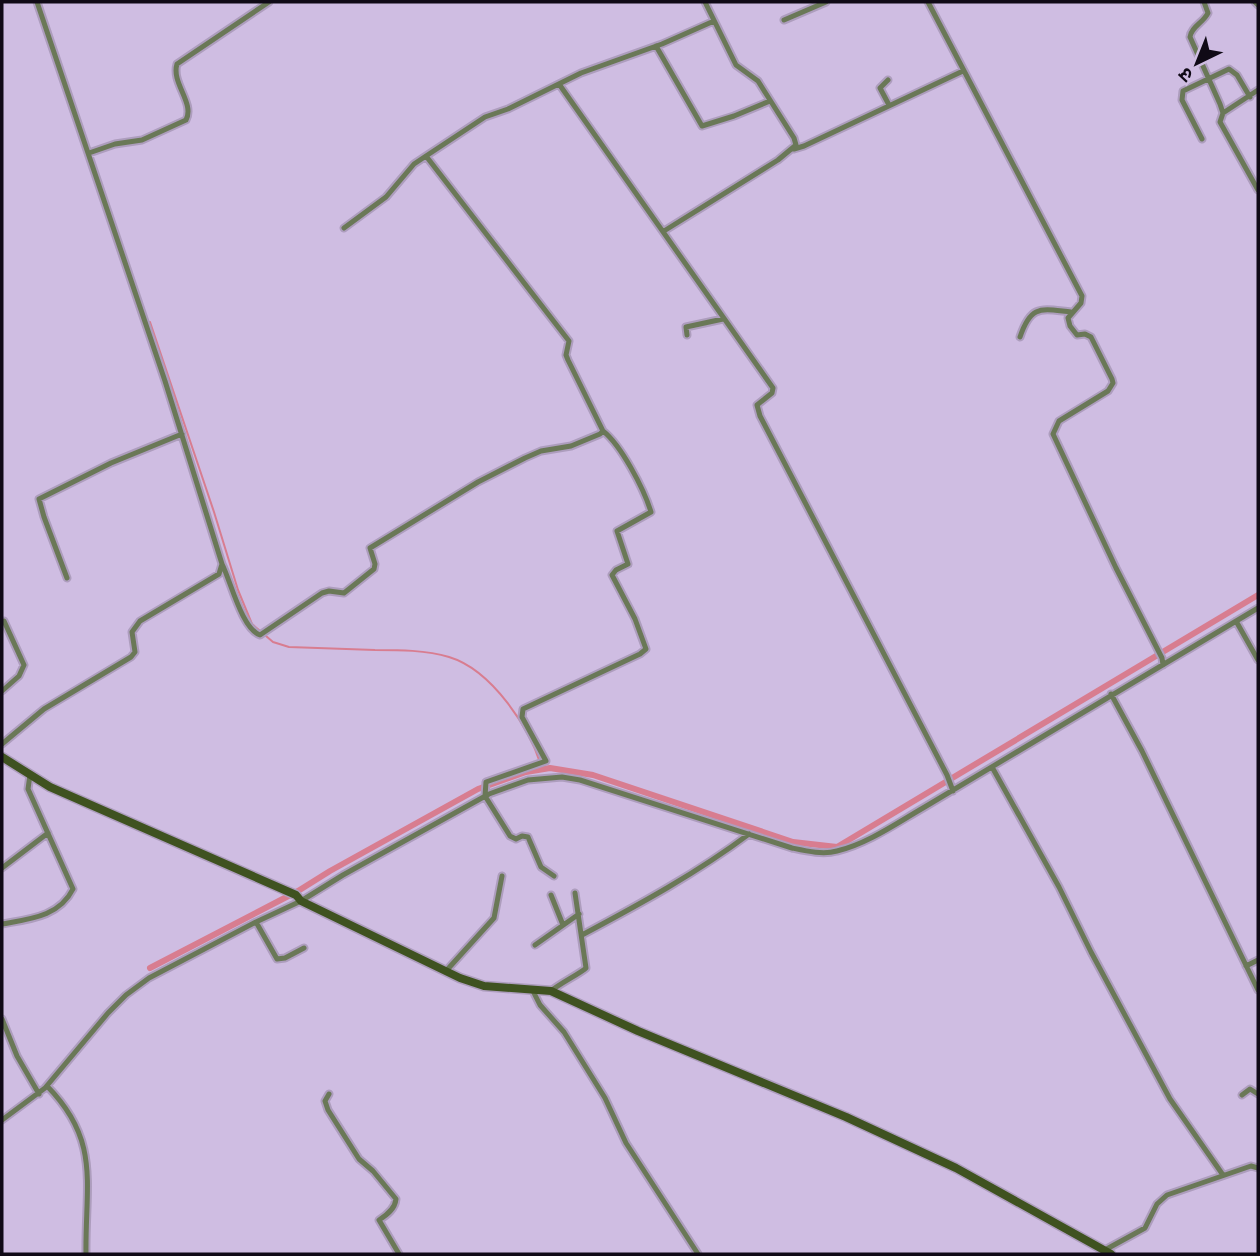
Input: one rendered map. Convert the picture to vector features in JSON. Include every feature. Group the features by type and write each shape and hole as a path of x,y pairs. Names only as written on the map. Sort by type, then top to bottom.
{"main road":[{"path":"2,757 50,787 296,896 446,971 484,986 551,991 638,1031 846,1117 956,1168 1107,1252"}],"street":[{"path":"37,2 92,152 222,564 254,633 262,634 318,595 329,591 344,593 374,569 370,548 437,506 525,458 541,451 571,446 599,435 603,430"},
{"path":"92,152 122,142 142,140 186,120 189,112 175,70 177,64 270,2"},
{"path":"705,2 737,65 753,76 794,138 796,143 793,149"},
{"path":"784,20 826,2"},
{"path":"928,2 1082,296 1081,303 1068,318 1070,326 1077,335 1085,334 1091,337 1109,371 1113,383 1102,395 1055,424 1053,434 1162,662"},
{"path":"1205,2 1208,13 1191,31 1190,36 1223,113"},
{"path":"344,228 386,197 414,164 485,117 602,65 714,21"},
{"path":"656,46 702,126 770,101"},
{"path":"1202,139 1181,95 1188,88 1229,69 1237,75 1250,97"},
{"path":"664,231 793,149 963,71"},
{"path":"888,80 880,88 889,105"},
{"path":"559,84 773,388 772,393 757,405 760,416 953,791"},
{"path":"1258,90 1223,113 1220,121 1258,190"},
{"path":"426,156 569,341 566,355 568,360 603,430 621,455 652,512 617,531 628,564 612,575 635,619 646,649 521,710 522,717 546,758 543,763 486,782 486,793 510,836 516,839 528,837 541,867 554,876"},
{"path":"1020,337 1025,321 1034,312 1072,312"},
{"path":"687,335 686,327 723,318"},
{"path":"67,578 40,499 99,468 182,434"},
{"path":"2,744 44,709 131,657 135,652 132,632 140,621 219,574 222,564"},
{"path":"2,1120 41,1091 108,1013 149,978 256,922 296,896 343,875 486,793 528,780 572,778 608,787 792,848 835,852 871,837 953,791 1162,662 1258,608"},
{"path":"2,691 19,676 24,665 4,621"},
{"path":"1237,621 1258,660"},
{"path":"1111,694 1142,751 1258,990"},
{"path":"992,766 1170,1099 1223,1175"},
{"path":"2,924 38,918 57,908 71,892 73,885 28,789 30,775"},
{"path":"2,868 48,833"},
{"path":"582,935 681,881 750,834"},
{"path":"446,971 494,918 502,876"},
{"path":"551,991 566,979 584,971 586,962 575,893"},
{"path":"551,894 563,925"},
{"path":"535,945 579,914"},
{"path":"256,922 277,959 304,948"},
{"path":"1247,966 1258,960"},
{"path":"532,989 540,1005 564,1032 605,1098 626,1143 698,1254"},
{"path":"2,1019 32,1084 66,1108 79,1130 86,1150 86,1254"},
{"path":"1242,1095 1250,1089 1258,1094"},
{"path":"330,1094 325,1101 328,1110 359,1159 373,1171 396,1199 396,1204 379,1220 399,1254"},
{"path":"1107,1252 1145,1228 1157,1204 1167,1195 1257,1165"}],"waterway":[{"path":"150,322 238,590 252,624 273,642 289,647 403,650 449,657 465,664 480,674 508,703 529,736 542,769"},
{"path":"150,968 298,891 478,789 526,772 550,768 593,775 793,842 837,847 1258,595"}]}
